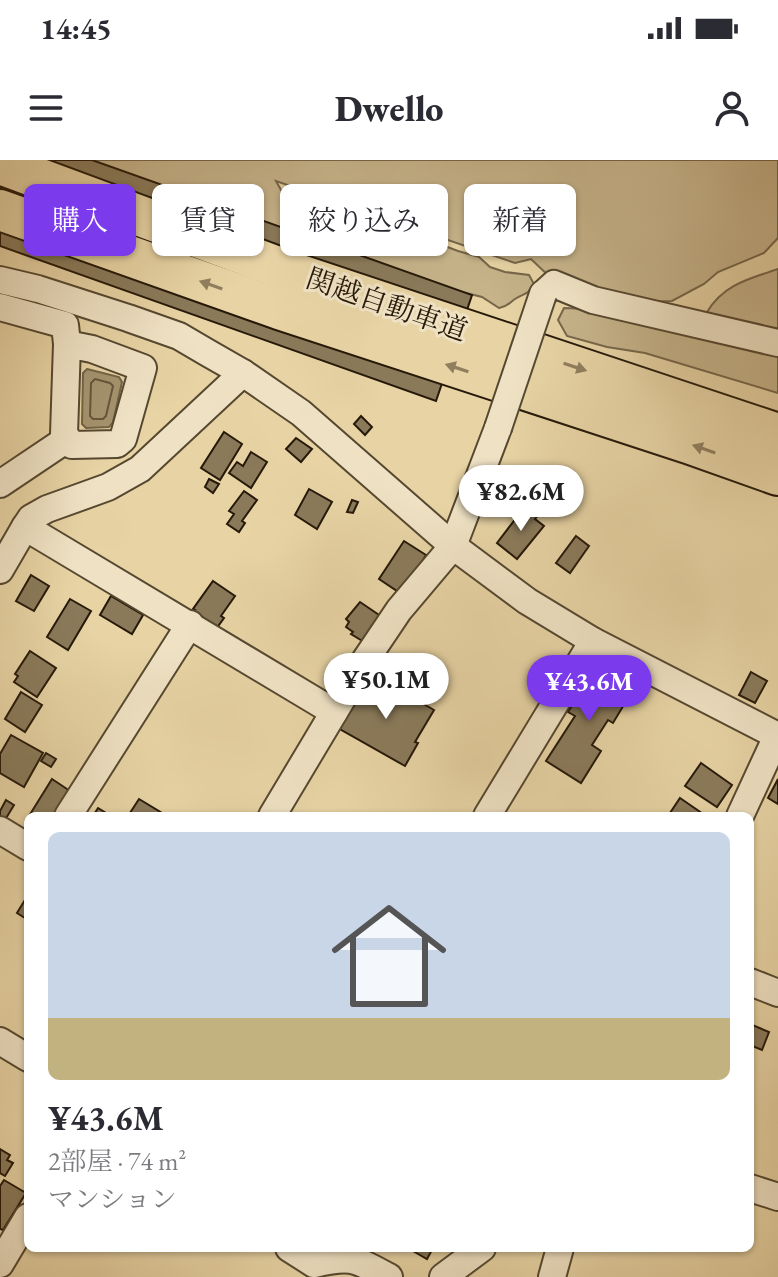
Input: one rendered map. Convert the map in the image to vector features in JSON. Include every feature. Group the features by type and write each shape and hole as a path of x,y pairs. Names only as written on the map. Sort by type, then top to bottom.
{"highway":[{"name":"関越自動車道","path":"0,164 309,278 778,434"},
{"name":"関越自動車道","path":"0,210 279,309 778,475"}],"street":[{"path":"0,280 38,289 179,336 243,373 301,413 453,546 527,601 593,641 778,736 742,812"},
{"path":"274,812 364,662 399,610 453,546 498,428 543,294 554,284 593,300 778,343"},
{"path":"0,307 65,325 64,434 72,445 117,444 123,439 143,368 92,349 67,344"},
{"path":"0,570 31,518 108,487 140,469 243,373"},
{"path":"0,484 67,439"},
{"path":"25,527 334,712"},
{"path":"71,812 190,624"},
{"path":"489,812 593,641"},
{"path":"0,830 24,845"},
{"path":"754,984 778,993"},
{"path":"0,1041 24,1056"},
{"path":"754,1189 778,1197"},
{"path":"2,1255 24,1223"},
{"path":"293,1252 311,1271 335,1259 351,1258 389,1277"},
{"path":"443,1277 477,1252"},
{"path":"552,1277 559,1252"}],"shaded area":[{"path":"86,160 778,160 778,238 764,253 718,272 704,284 672,301 639,302 550,277 531,259 515,263 495,256 576,256 576,184 464,184 464,246 448,240 448,184 285,184 276,181 280,188 280,229 264,223 264,184 154,184"},
{"path":"448,247 464,253 464,256 479,257 490,267 529,275 535,286 499,308 482,297 358,256 448,256"},
{"path":"778,269 778,337 744,329 707,312 729,289"},
{"path":"564,308 586,309 778,348 778,393 645,353 567,336 558,320"}],"water":[{"path":"87,369 119,377 122,382 113,422 109,427 86,428 82,424 83,373"}],"building":[{"path":"0,160 92,160 160,184 152,184 152,256 264,256 264,221 280,227 280,256 362,256 472,295 436,401 28,256 136,256 136,184 24,184 24,255 0,246"},
{"path":"361,416 372,427 365,435 354,424"},
{"path":"224,432 242,444 220,480 201,468"},
{"path":"296,438 312,449 301,462 286,449"},
{"path":"251,452 267,462 251,488 229,473 237,462 243,466"},
{"path":"209,479 219,484 213,493 205,487"},
{"path":"309,489 332,502 317,529 295,515"},
{"path":"244,491 257,500 242,521 245,523 239,532 227,524 234,514 229,511"},
{"path":"352,500 358,502 353,513 347,512"},
{"path":"529,507 539,514 535,519 544,526 517,559 497,543 523,509 526,512"},
{"path":"576,536 589,546 570,573 556,563"},
{"path":"404,541 426,555 403,595 379,579"},
{"path":"31,575 49,586 34,611 16,601"},
{"path":"213,581 235,596 216,629 193,613"},
{"path":"111,596 143,615 132,634 100,615"},
{"path":"70,599 91,611 68,650 47,637"},
{"path":"360,602 382,617 364,642 346,627 349,622 346,619"},
{"path":"30,651 56,668 37,697 14,682 18,676 15,674"},
{"path":"597,665 634,688 613,723 608,720 592,745 601,751 581,783 546,761 575,716 568,712"},
{"path":"751,672 767,681 755,703 739,695"},
{"path":"375,676 383,681 377,693 384,697 391,685 434,710 405,766 338,728 354,690 364,695"},
{"path":"21,692 42,705 25,732 5,719"},
{"path":"11,735 43,753 24,787 0,773 0,754"},
{"path":"46,753 56,759 51,767 41,761"},
{"path":"701,763 732,785 717,807 685,786"},
{"path":"52,779 73,793 61,812 31,812"},
{"path":"778,779 778,804 768,798"},
{"path":"680,798 700,812 671,812"},
{"path":"139,799 160,812 131,812"},
{"path":"6,800 14,805 5,820 0,817 0,811"},
{"path":"24,902 24,917 17,913"},
{"path":"754,1026 769,1032 762,1050 754,1047"},
{"path":"0,1149 10,1155 7,1160 13,1163 5,1176 0,1173"},
{"path":"4,1180 24,1192 3,1230 0,1229 0,1186"},
{"path":"415,1252 431,1252 427,1259"}]}
